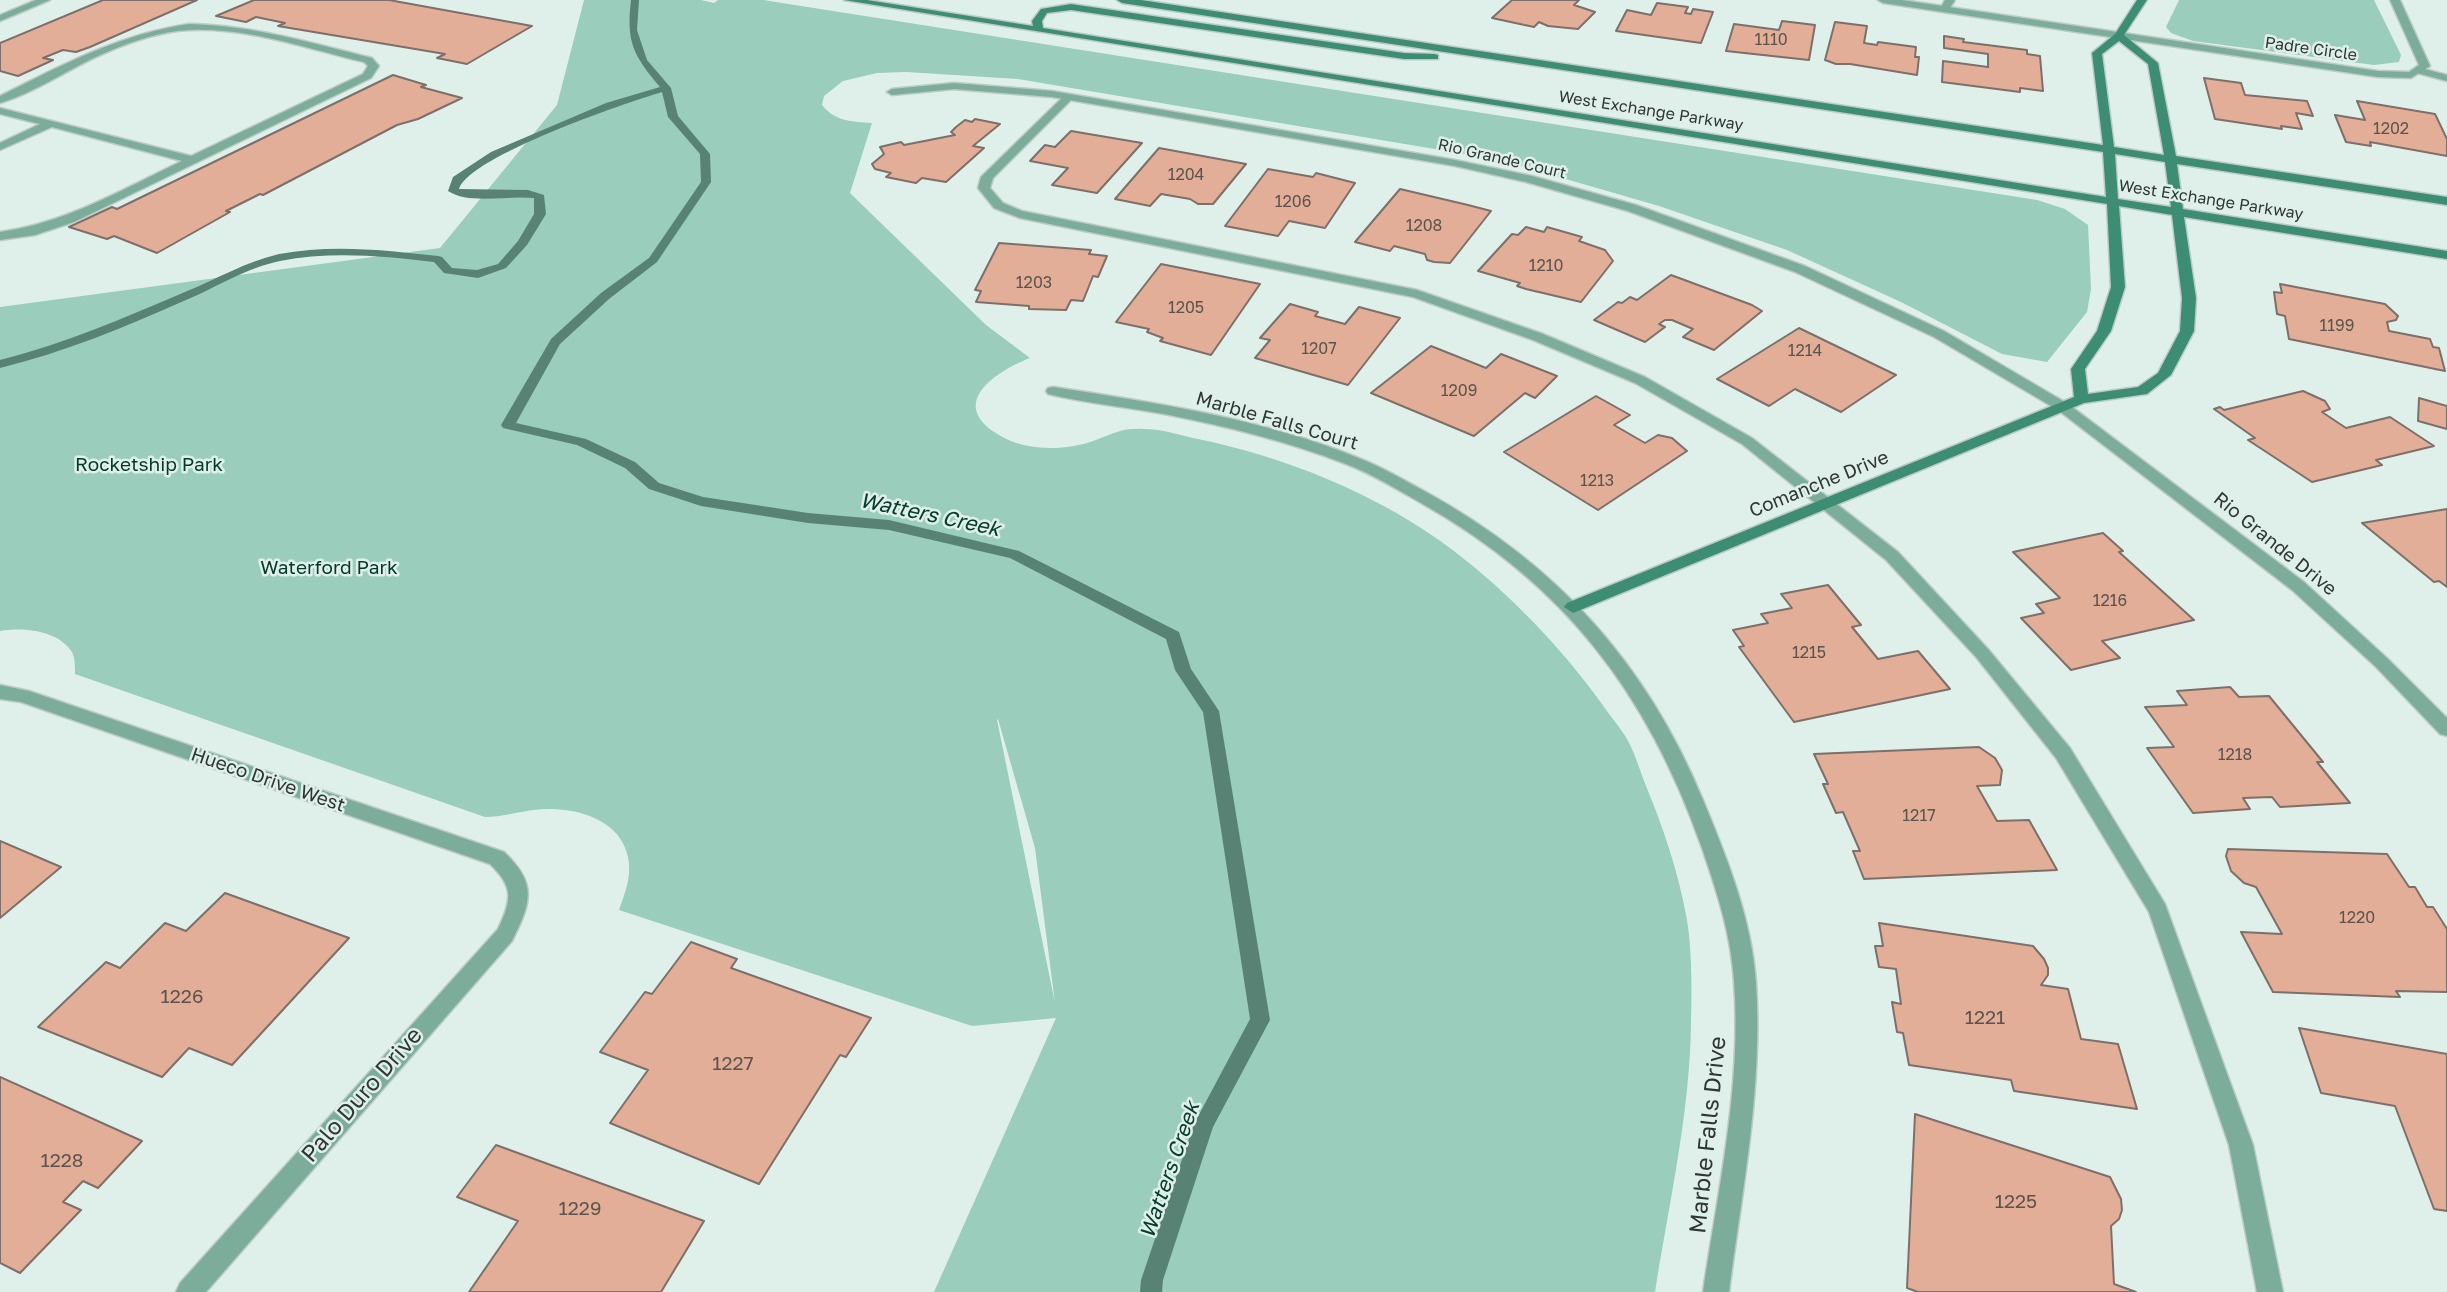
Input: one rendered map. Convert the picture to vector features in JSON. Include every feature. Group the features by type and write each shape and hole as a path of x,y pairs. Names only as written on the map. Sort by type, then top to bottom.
{"main road":[{"name":"West Exchange Parkway","path":"849,0 2447,255"},
{"name":"West Exchange Parkway","path":"1122,0 2447,201"},
{"path":"2081,399 2078,369 2092,352 2107,326 2117,297 2118,266 2109,150 2097,53 2119,36 2142,0"},
{"path":"1038,30 1037,21 1044,11 1071,7 1404,56 1497,57"},
{"name":"Comanche Drive","path":"1573,607 2081,399 2142,391 2164,375 2187,331 2189,298 2171,159 2153,63 2119,36"}],"street":[{"path":"0,18 45,0"},
{"name":"Padre Circle","path":"1883,0 1947,5 2119,36 2378,74 2403,75 2421,71"},
{"path":"2395,0 2424,60 2425,66 2421,71 2447,78"},
{"path":"0,100 124,42 157,32 185,28 215,27 368,60 374,66 368,76 69,219 35,231 0,236"},
{"name":"Rio Grande Court","path":"892,92 954,86 1012,89 1455,163 1528,179 1632,208 1800,269 1939,334 2063,407"},
{"path":"1069,97 987,177 984,188 989,199 1001,208 1020,214 1372,283 1417,294 1526,333 1640,380 1747,441 1892,556 1982,653 2063,753 2158,910 2241,1145 2270,1292"},
{"path":"0,111 193,159"},
{"path":"0,147 50,124"},
{"name":"Marble Falls Court","path":"1053,391 1153,407 1267,434 1354,461 1435,502 1502,544 1573,607"},
{"name":"Rio Grande Drive","path":"2063,407 2188,499 2298,586 2382,663 2447,729"},
{"name":"Marble Falls Drive","path":"1573,607 1615,655 1655,715 1686,776 1741,938 1748,1049 1716,1292"},
{"name":"Hueco Drive West","path":"0,692 34,700 497,858 513,871 520,890"},
{"name":"Palo Duro Drive","path":"189,1292 505,935 517,912 520,890"}],"green space":[{"path":"584,0 701,0 714,3 718,0 763,0 2037,200 2065,209 2088,225 2091,289 2087,312 2047,362 2002,354 1901,302 1787,250 1659,206 1500,160 1018,79 906,72 877,73 843,81 824,96 822,105 832,114 851,121 872,123 850,193 986,325 1030,358 991,380 977,400 977,412 984,423 999,435 1010,441 1034,447 1060,448 1085,444 1130,429 1150,429 1262,455 1362,495 1394,512 1454,551 1515,603 1552,642 1621,730 1635,756 1669,849 1683,899 1690,954 1690,1057 1687,1090 1655,1292 934,1292 1056,1018 972,1026 619,910 626,891 628,857 615,832 591,816 561,809 547,809 485,817 75,674 72,652 58,639 49,635 19,629 0,631 0,307 440,248 557,105","holes":["998,719 1035,848 1055,1003"]},
{"path":"2179,0 2374,0 2401,55 2399,62 2374,65 2193,41 2171,33 2166,27"}],"building":[{"path":"103,0 197,0 90,47 76,52 63,50 43,58 53,60 18,76 0,71 0,43"},
{"path":"254,0 389,0 532,26 467,64 437,58 445,54 278,26 285,23 256,17 246,22 216,16"},
{"path":"1512,0 1579,0 1574,5 1595,12 1578,29 1548,26 1539,22 1534,27 1492,18"},
{"path":"1657,3 1688,7 1685,13 1691,14 1693,9 1713,12 1701,43 1616,31 1627,10 1651,15"},
{"path":"1782,21 1815,25 1809,60 1726,51 1734,24 1779,30"},
{"path":"1835,22 1867,26 1864,43 1916,47 1915,57 1919,57 1917,75 1836,64 1825,60"},
{"path":"1944,36 1964,39 1963,42 2027,50 2027,54 2040,56 2043,91 2020,88 2020,92 1942,82 1943,61 1988,67 1988,54 1944,48"},
{"path":"393,75 426,85 421,87 462,98 418,119 397,125 263,195 260,194 226,211 230,212 157,253 114,236 107,239 69,227 112,207 117,209"},
{"path":"2204,78 2241,83 2245,95 2307,101 2313,116 2296,113 2302,129 2281,126 2282,129 2215,119"},
{"path":"2357,101 2435,114 2447,139 2447,156 2370,142 2371,146 2346,142 2335,115 2365,120"},
{"path":"975,119 1000,124 973,146 984,148 946,182 922,178 916,183 886,177 891,173 875,169 872,164 884,154 880,147 955,135 951,132 956,127 965,120 972,122"},
{"path":"1071,131 1142,143 1097,193 1052,185 1068,168 1030,161 1045,145 1055,147"},
{"path":"1159,148 1246,164 1213,204 1198,204 1190,199 1161,194 1150,206 1115,199"},
{"path":"1268,169 1313,177 1316,173 1355,183 1325,228 1289,221 1278,236 1225,226"},
{"path":"1400,189 1491,211 1450,263 1427,260 1425,254 1394,246 1390,251 1355,242"},
{"path":"1526,227 1544,232 1547,227 1582,237 1579,241 1605,250 1613,261 1581,302 1526,289 1517,286 1520,283 1478,271 1512,234 1518,235"},
{"path":"999,243 1091,250 1089,254 1107,256 1098,277 1093,276 1083,301 1071,300 1066,310 1029,309 1029,306 976,302 981,291 975,290"},
{"path":"1161,264 1260,284 1211,355 1160,341 1163,338 1147,332 1149,329 1116,322"},
{"path":"1671,275 1762,311 1714,350 1683,337 1693,329 1672,320 1659,324 1665,327 1645,342 1594,320 1618,302 1622,303 1630,297 1637,300"},
{"path":"2280,284 2385,304 2398,316 2396,320 2387,322 2389,331 2430,339 2433,347 2439,348 2445,371 2289,339 2285,316 2277,314 2274,292 2282,293"},
{"path":"1290,304 1318,312 1315,316 1345,324 1359,307 1400,318 1348,385 1255,358 1270,340 1260,338"},
{"path":"1799,328 1896,375 1841,412 1795,389 1769,406 1717,379"},
{"path":"1431,346 1486,368 1501,354 1557,376 1535,398 1525,393 1474,436 1371,393"},
{"path":"2303,391 2325,401 2330,409 2322,412 2346,428 2390,417 2434,446 2376,460 2382,465 2312,482 2248,440 2255,438 2214,409 2220,407 2224,410"},
{"path":"1596,396 1630,415 1614,425 1645,443 1658,435 1672,438 1687,451 1598,510 1504,452"},
{"path":"2419,398 2447,406 2447,429 2418,421"},
{"path":"2447,509 2447,587 2439,581 2434,582 2362,523"},
{"path":"2103,533 2123,551 2119,552 2194,620 2102,641 2120,658 2071,670 2021,618 2044,613 2036,604 2060,598 2013,552"},
{"path":"1828,585 1861,625 1852,627 1878,659 1918,651 1950,689 1794,722 1739,647 1744,646 1733,630 1768,623 1761,614 1792,608 1781,594"},
{"path":"2230,687 2239,697 2269,696 2323,762 2317,762 2350,803 2280,807 2272,797 2243,798 2250,809 2193,813 2147,748 2174,747 2145,707 2187,705 2177,691"},
{"path":"1979,747 1995,758 2002,770 2000,785 1977,786 1997,821 2029,820 2057,870 1864,879 1853,851 1860,851 1843,812 1836,813 1823,784 1828,784 1814,754"},
{"path":"0,841 61,867 0,918"},
{"path":"2228,849 2387,854 2409,887 2415,887 2427,907 2433,907 2447,929 2447,992 2396,991 2400,997 2273,992 2241,932 2282,934 2256,887 2244,883 2231,871 2226,856"},
{"path":"225,893 349,938 232,1065 189,1048 162,1077 38,1027 106,962 120,968 165,923 186,931"},
{"path":"1879,923 2033,946 2048,968 2048,975 2041,985 2068,989 2081,1039 2118,1044 2137,1109 2014,1091 2011,1080 1909,1065 1903,1033 1897,1032 1892,1002 1901,1004 1896,969 1879,967 1875,946 1883,946"},
{"path":"691,942 737,959 731,968 871,1018 846,1057 840,1055 759,1184 610,1123 648,1070 600,1052 645,992 652,994"},
{"path":"2299,1028 2447,1054 2447,1211 2434,1209 2395,1106 2321,1093"},
{"path":"0,1077 142,1141 98,1188 83,1181 63,1202 81,1210 20,1273 0,1263"},
{"path":"1915,1114 2110,1177 2121,1199 2122,1210 2119,1219 2111,1226 2114,1284 2136,1292 1918,1292 1907,1288"},
{"path":"496,1145 704,1221 661,1292 469,1292 518,1221 457,1197"}],"waterway":[{"name":"Watters Creek","path":"635,0 632,30 643,61 666,88"},
{"path":"0,364 102,332 200,290 243,268 280,258 324,252 393,254 438,259 448,271 478,274 502,266 523,243 540,214 539,195 453,191 457,179 495,154 609,105 666,88"},
{"name":"Watters Creek","path":"666,88 673,117 705,154 706,182 653,260 605,296 555,342 508,425 581,442 630,465 654,486 701,501 808,518 889,525 1014,554 1173,636 1183,670 1211,711 1260,1020 1204,1124 1152,1280 1151,1292"}],"park label":[{"name":"Rocketship Park","path":"149,465"},
{"name":"Waterford Park","path":"329,568"}]}
